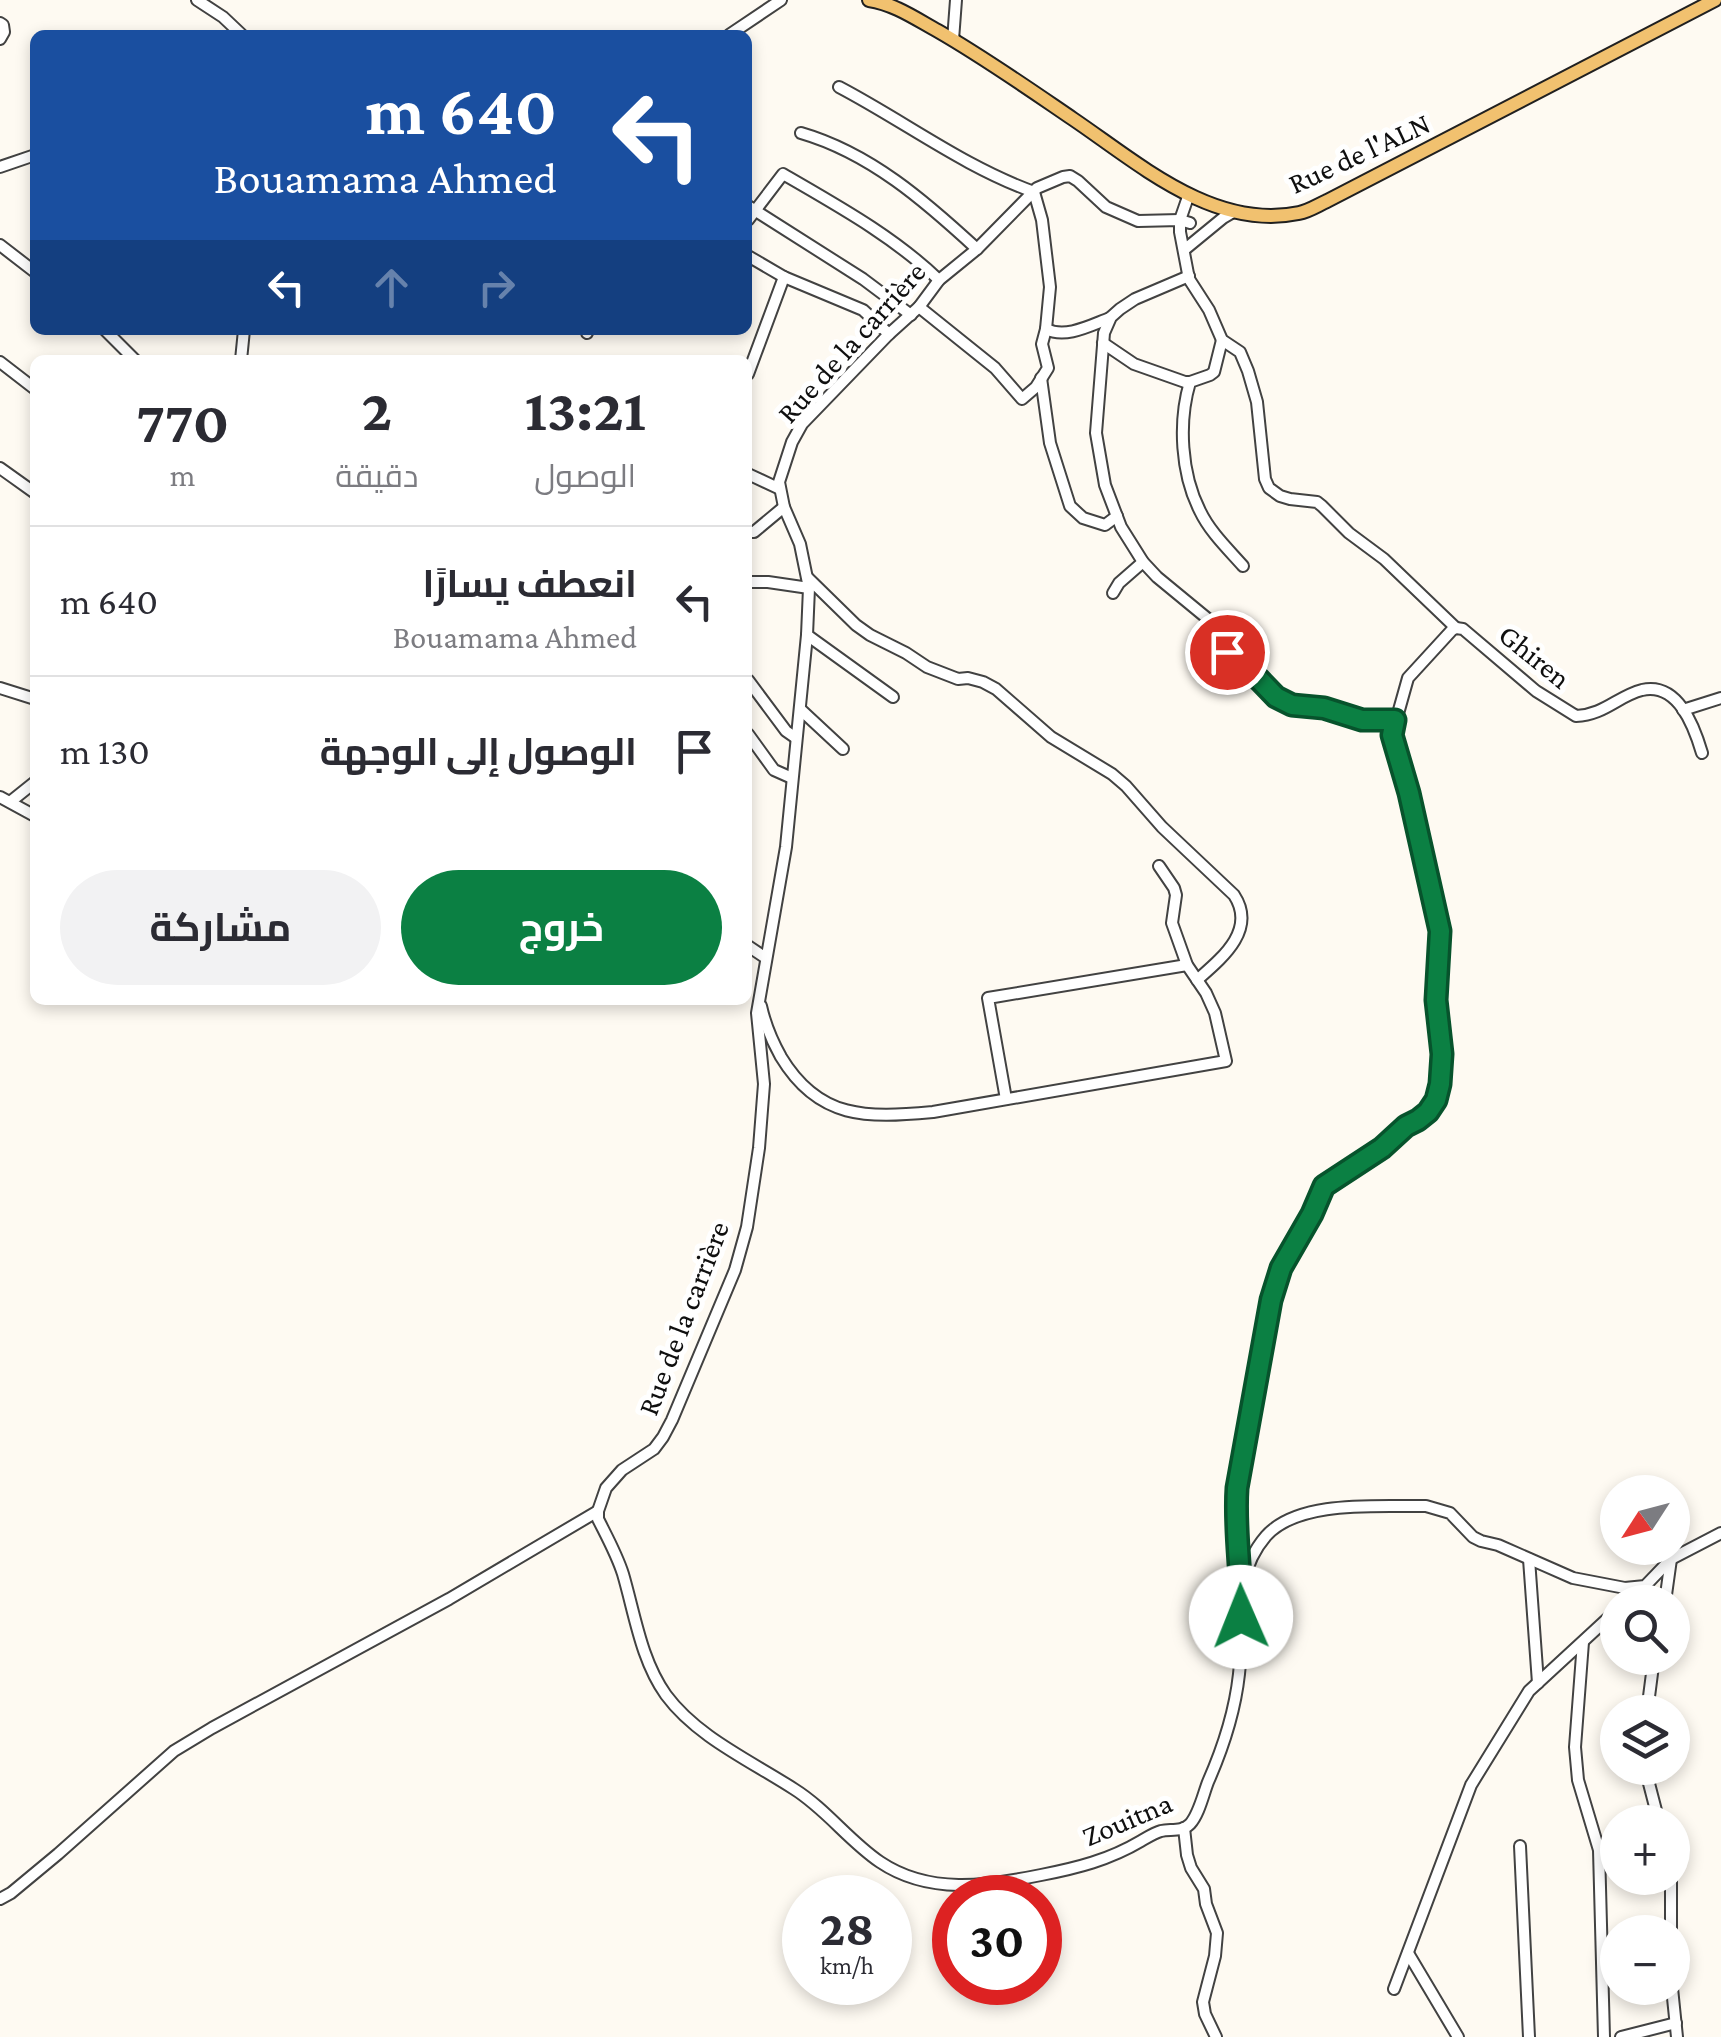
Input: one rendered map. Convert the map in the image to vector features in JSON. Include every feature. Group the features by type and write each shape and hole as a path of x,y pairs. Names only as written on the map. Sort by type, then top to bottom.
{"main road":[{"name":"Rue de l'ALN","path":"870,0 884,2 953,40 1157,179 1189,194 1196,215 1221,208 1280,215 1302,212 1716,0"}],"street":[{"path":"197,0 237,30"},
{"path":"736,30 781,0"},
{"path":"953,40 956,0"},
{"path":"0,22 4,32 0,38"},
{"path":"840,87 984,172 1034,192 1070,176 1106,207 1138,221 1196,215"},
{"path":"801,134 822,139 864,159 920,198 977,249"},
{"path":"0,167 30,157"},
{"path":"752,210 783,174 878,231 940,280"},
{"path":"752,213 915,311 995,368 1022,399 1036,387 1048,368 1042,344 1050,288 1042,220 1034,192"},
{"name":"Rue de la carrière","path":"598,1511 606,1488 622,1470 654,1449 664,1437 735,1270 747,1227 764,1102 757,1014 759,991 786,847 807,634 808,583 800,544 784,507 781,469 802,424 915,311 940,280 1034,192"},
{"path":"1189,194 1196,215"},
{"path":"1184,250 1235,211"},
{"path":"1196,215 1180,232 1189,276 1222,340 1240,352 1248,371 1257,402 1264,479 1269,488 1280,496 1322,506 1456,628"},
{"path":"0,246 30,268"},
{"path":"752,258 784,278 863,310 889,334"},
{"path":"1046,329 1052,333 1076,330 1111,318 1135,299 1189,276"},
{"path":"752,363 784,278"},
{"path":"1111,318 1104,333 1096,433 1105,484 1117,516 1143,562 1208,620 1218,643 1284,702 1324,708 1362,720 1395,720"},
{"path":"111,335 130,355"},
{"path":"1103,342 1134,364 1190,382 1214,372 1222,340"},
{"path":"0,362 30,386"},
{"path":"1041,376 1050,443 1070,506 1083,518 1099,524 1105,525 1117,516"},
{"path":"1190,382 1183,436 1192,491 1210,527 1244,566"},
{"path":"0,468 30,489"},
{"path":"752,476 780,489"},
{"path":"752,532 784,507"},
{"path":"1113,593 1143,562"},
{"path":"752,582 808,583 856,625 926,668 996,689 1051,737 1126,786 1241,906 1240,930 1232,945 1197,980"},
{"name":"Ghiren","path":"1242,1584 1237,1488 1271,1300 1281,1268 1324,1186 1428,1112 1440,1084 1442,1054 1436,989 1440,931 1392,735 1408,678 1456,628 1463,629 1536,691 1576,716 1600,712 1642,690 1670,695 1684,710"},
{"path":"807,634 894,696"},
{"path":"752,685 786,731 796,738"},
{"path":"0,688 30,697"},
{"path":"1702,753 1684,710 1721,698"},
{"path":"800,708 844,749"},
{"path":"752,740 774,770 792,778"},
{"path":"5,800 30,785"},
{"path":"5,800 30,813"},
{"path":"759,991 768,1027 782,1059 802,1086 825,1104 850,1112 893,1116 933,1112 1226,1061 1215,1013 1186,965 1172,923 1174,888 1159,866"},
{"path":"752,949 766,958"},
{"path":"1006,1099 988,998 1186,965"},
{"name":"Zouitna","path":"598,1511 623,1574 653,1673 682,1714 806,1797 863,1848 897,1872 941,1885 997,1884 1104,1861 1156,1832 1184,1828 1190,1823 1218,1758 1235,1699 1246,1569 1270,1532 1296,1516 1323,1510 1426,1506 1440,1509 1450,1513 1473,1536 1573,1578 1609,1585"},
{"path":"0,1899 70,1844 174,1751 449,1599 598,1511"},
{"path":"1690,1549 1721,1533"},
{"path":"1529,1560 1538,1682"},
{"path":"1644,1585 1666,1565"},
{"path":"1394,1989 1470,1785 1529,1691 1600,1626"},
{"path":"1583,1642 1574,1746 1578,1780 1599,1850 1604,2037"},
{"path":"1184,1828 1191,1868 1204,1889 1217,1932 1204,2002 1216,2037"},
{"path":"1520,1846 1528,2037"},
{"path":"1408,1953 1458,2037"},
{"path":"1674,2005 1677,2037"},
{"path":"1621,2037 1676,2023"}],"route":[{"path":"1227,652 1284,702 1324,708 1362,720 1395,720 1392,735 1440,931 1436,1017 1442,1054 1440,1084 1428,1112 1324,1186 1281,1268 1271,1300 1237,1488 1241,1617"}]}
